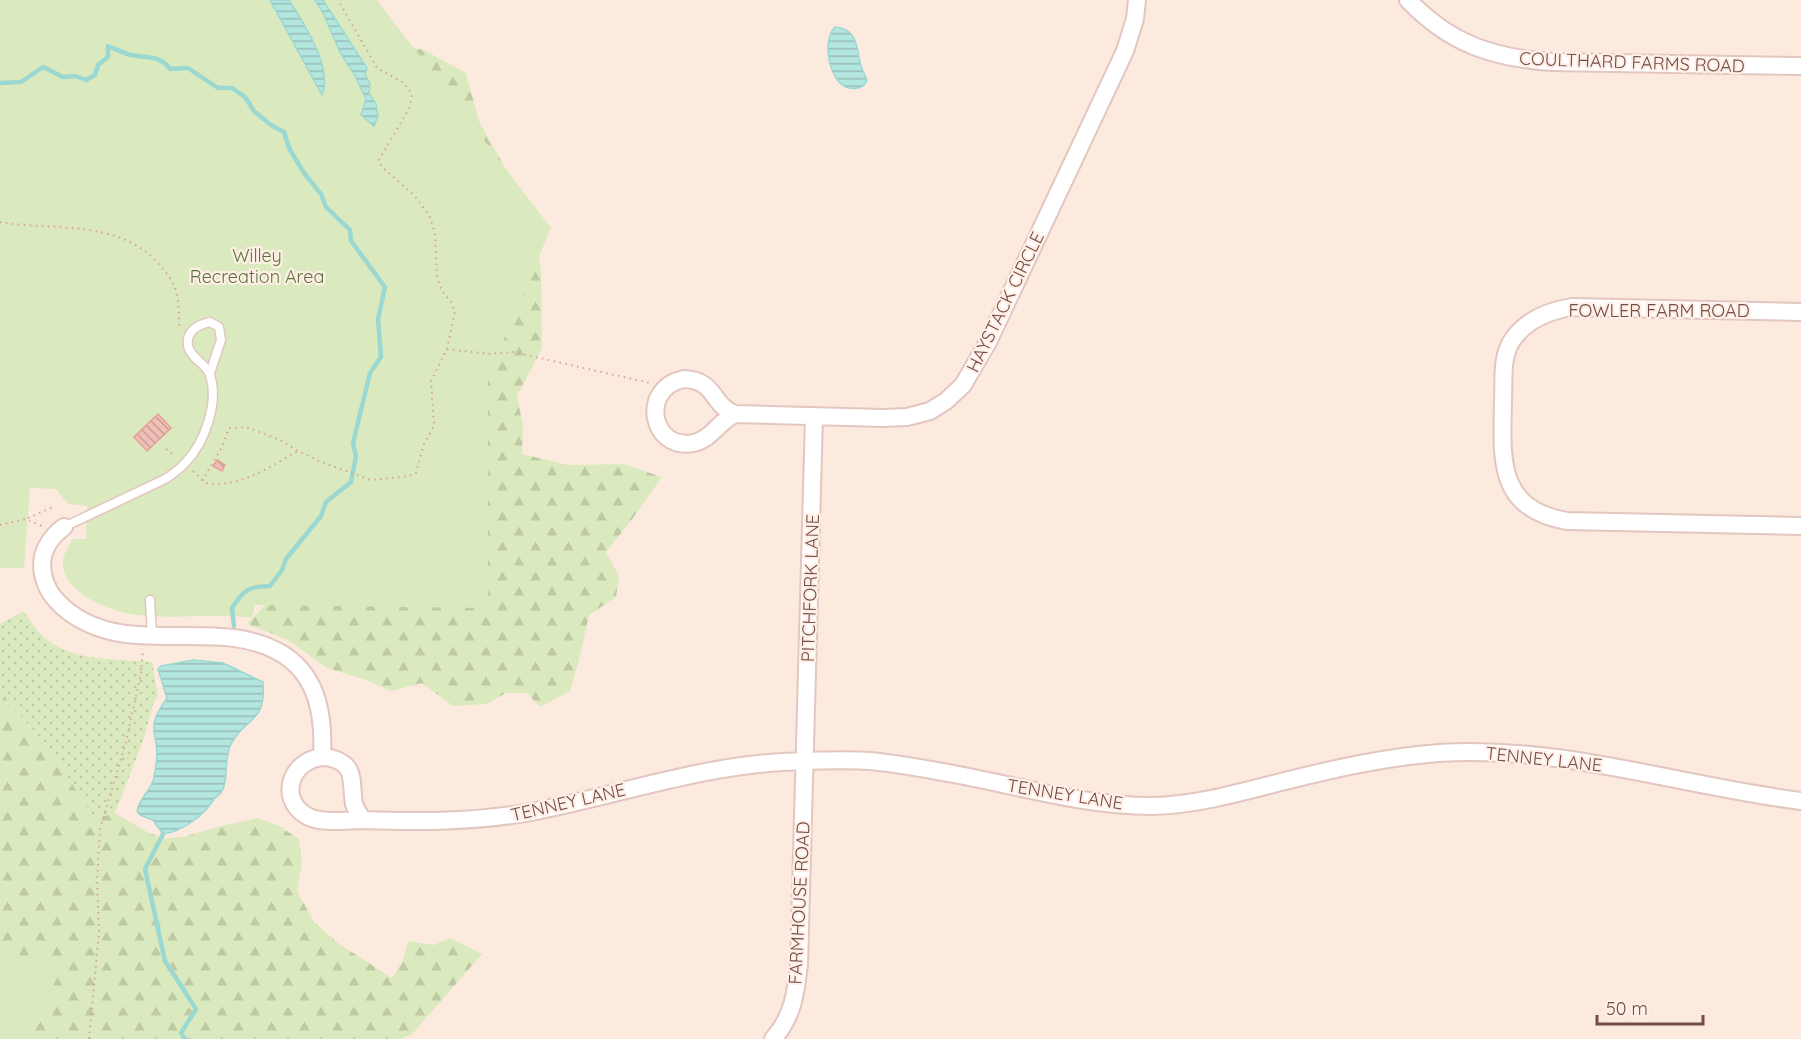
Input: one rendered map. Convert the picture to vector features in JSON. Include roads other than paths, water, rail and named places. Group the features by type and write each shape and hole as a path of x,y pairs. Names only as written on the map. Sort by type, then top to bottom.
{"street":[{"name":"HAYSTACK CIRCLE","path":"735,414 907,417 930,411 939,406 963,385 988,342 1125,51 1135,19 1137,0"},
{"name":"COULTHARD FARMS ROAD","path":"1408,0 1431,21 1457,39 1484,51 1514,58 1552,62 1801,66"},
{"name":"FOWLER FARM ROAD","path":"1801,312 1572,307 1541,315 1521,329 1509,345 1503,370 1503,428 1505,469 1514,491 1530,509 1551,519 1801,526"},
{"path":"678,380 695,380 705,384 714,392 722,407 735,414 721,422 711,434 701,441 691,444 679,443 664,435 656,420 656,403 668,385 678,380"},
{"name":"PITCHFORK LANE","path":"805,761 814,416"},
{"path":"64,527 52,537 43,558 45,582 51,594 70,613 90,625 114,633 235,639 262,646 286,657 302,672 318,701 323,737 322,757 338,761 348,770 353,782 356,809 363,820"},
{"name":"TENNEY LANE","path":"322,757 306,761 293,775 291,788 297,807 313,818 363,820 431,822 500,817 556,807 707,771 736,766 805,761 866,761 894,764 1104,804 1152,806 1211,800 1325,771 1379,760 1439,753 1525,753 1595,763 1754,795 1801,801"},
{"name":"FARMHOUSE ROAD","path":"773,1039 789,1016 795,999 798,976 805,761"}],"lane":[{"path":"64,527 165,479 188,461 199,444 209,417 213,397 210,374 221,335 219,327 210,322 194,328 190,333 188,344 193,355 210,374"},
{"path":"148,636 150,600"}],"water":[{"path":"270,0 289,0 309,33 324,72 322,95"},
{"path":"315,0 323,0 367,68 365,74 370,84 369,93 376,104 378,116 374,126 361,115 366,99"},
{"path":"835,27 842,28 851,34 856,44 867,80 858,88 842,85 832,70 828,47"},
{"path":"193,660 223,663 263,682 262,706 231,744 222,792 192,822 178,830 163,834 153,820 140,815 137,811 153,781 157,757 154,724 157,713 167,698 158,669 161,666"}],"waterway":[{"path":"0,83 21,82 43,67 63,77 75,76 86,80 95,75 98,65 108,57 108,46 131,55 157,59 170,69 188,68 218,88 232,88 245,97 254,111 284,132 289,148 304,173 321,194 326,207 350,230 351,241 385,287 378,319 381,357 370,373 353,443 356,456 351,482 326,502 321,516 286,559 282,570 270,586 251,588 239,597 232,608 234,626"},
{"path":"163,834 145,869 165,961 196,1009 181,1033 185,1039"}],"park label":[{"name":"Willey Recreation Area","path":"257,265"}]}
